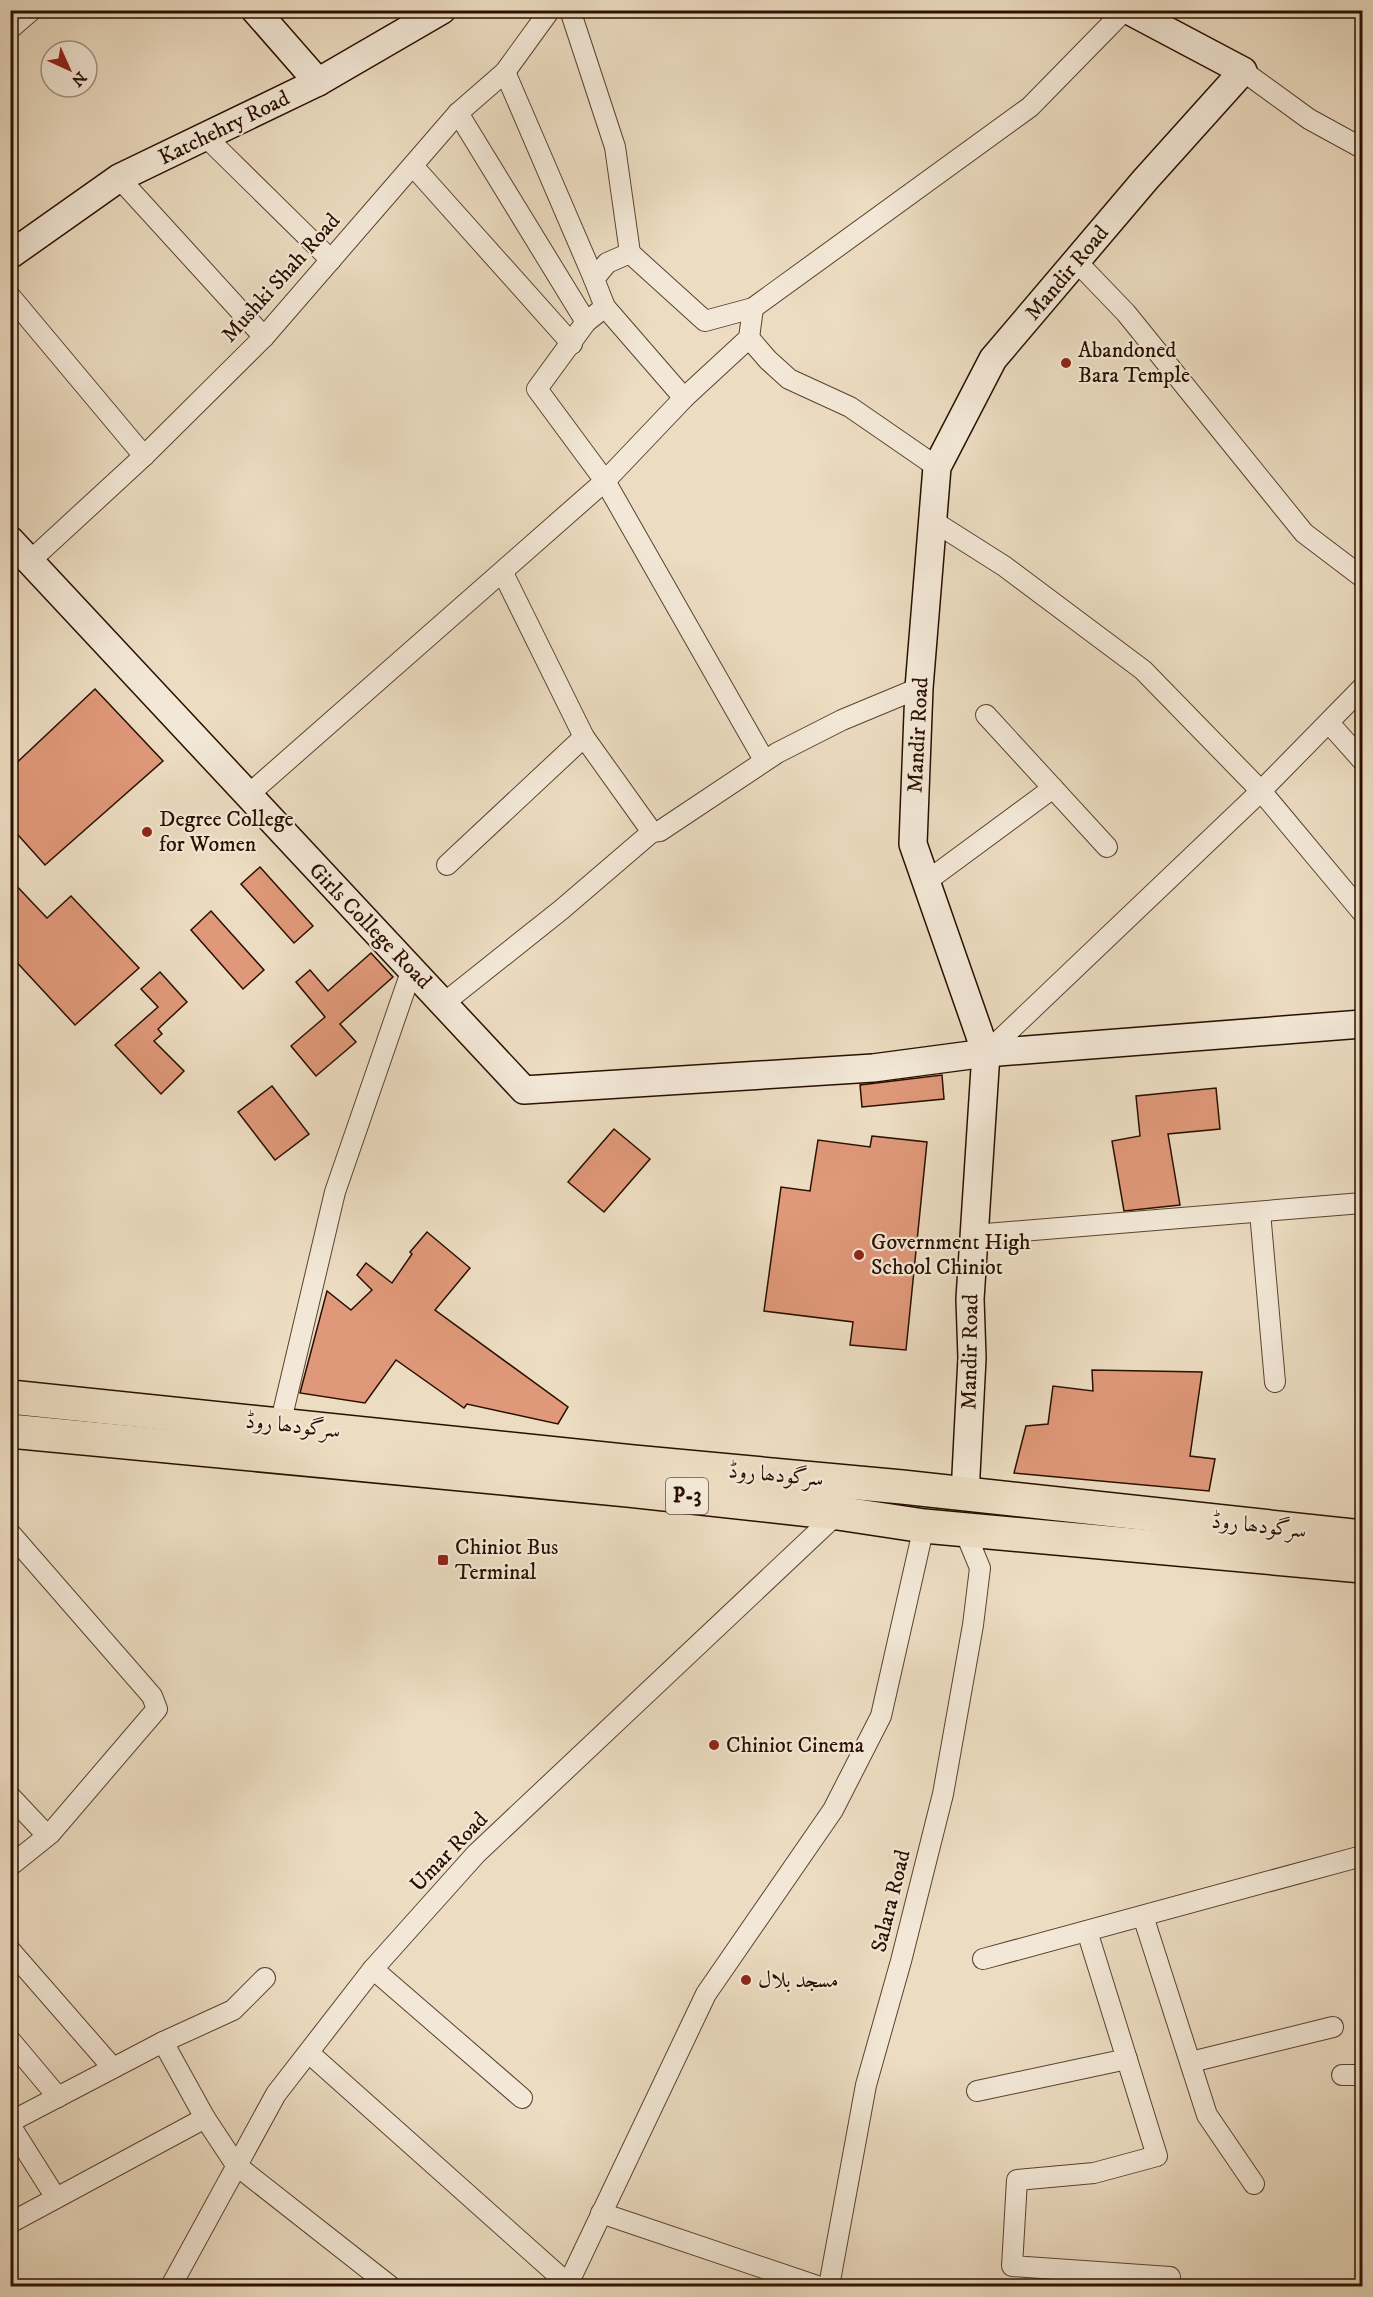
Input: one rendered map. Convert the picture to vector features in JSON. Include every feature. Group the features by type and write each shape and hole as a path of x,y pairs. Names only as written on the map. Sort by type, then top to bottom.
{"highway":[{"name":"سرگودھا روڈ","path":"10,1396 280,1425 415,1454"},
{"name":"سرگودھا روڈ","path":"10,1431 415,1454 630,1476 965,1494 1357,1551"},
{"name":"سرگودھا روڈ","path":"630,1476 924,1526 1357,1551"}],"street":[{"path":"10,29 32,10"},
{"path":"255,10 318,82"},
{"name":"Katchehry Road","path":"10,255 119,178 318,82 442,10"},
{"name":"Mushki Shah Road","path":"30,561 144,456 264,337 459,113 505,72 550,10"},
{"path":"570,10 615,147 630,253 705,321 753,308 1030,107 1126,10 1243,71 1309,119 1362,148"},
{"name":"Mandir Road","path":"965,1494 972,1358 970,1299 986,1053 914,844 920,688 937,467 993,359 1243,71"},
{"path":"505,72 604,307 684,398"},
{"path":"459,113 586,322"},
{"path":"205,136 331,260"},
{"path":"413,166 572,344"},
{"path":"119,178 264,337"},
{"path":"594,279 607,263 630,253"},
{"path":"1076,261 1126,313 1304,533 1362,576"},
{"path":"10,296 144,456"},
{"path":"604,307 586,322 537,390 605,481 764,760"},
{"path":"248,795 605,481 684,398 749,338 753,308"},
{"path":"749,338 789,379 850,407 937,467"},
{"path":"933,521 1004,566 1143,670 1261,791 1362,912"},
{"name":"Girls College Road","path":"10,540 392,952 412,969 524,1090 873,1068 986,1053"},
{"path":"503,573 584,737 652,832"},
{"path":"444,1003 561,910 652,832 660,831 764,760 842,720 920,688"},
{"path":"986,1053 1261,791 1362,688"},
{"path":"986,715 1107,847"},
{"path":"1329,723 1362,760"},
{"path":"447,865 584,737"},
{"path":"927,882 1053,788"},
{"path":"280,1425 335,1192 412,969"},
{"path":"986,1053 1362,1024"},
{"path":"974,1235 1362,1203"},
{"path":"1260,1212 1275,1382"},
{"name":"Umar Road","path":"171,2286 276,2094 373,1969 476,1854 838,1513"},
{"path":"309,2053 568,2284 600,2212 706,1994 833,1810 881,1716 924,1526"},
{"name":"Salara Road","path":"829,2286 866,2085 901,1961 943,1794 971,1636 980,1568 963,1527"},
{"path":"10,1533 152,1696 157,1709 50,1834 10,1866"},
{"path":"10,1796 42,1830"},
{"path":"983,1959 1362,1856"},
{"path":"1143,1916 1207,2115 1254,2184"},
{"path":"1087,1931 1158,2156 1094,2173 1017,2180 1012,2266 1170,2277"},
{"path":"10,1950 112,2068"},
{"path":"373,1969 522,2098"},
{"path":"56,2198 10,2124 112,2068 233,2010 265,1978"},
{"path":"1191,2062 1333,2027"},
{"path":"10,2040 58,2097"},
{"path":"163,2042 205,2118 236,2165 390,2286"},
{"path":"977,2091 1127,2059"},
{"path":"1342,2075 1362,2074"},
{"path":"10,2223 205,2118"},
{"path":"600,2212 817,2286"}],"building":[{"path":"95,689 163,761 45,865 10,826 10,769"},
{"path":"260,867 313,926 294,943 241,884"},
{"path":"10,879 47,918 71,896 139,968 75,1025 10,955"},
{"path":"211,911 264,970 243,989 191,930"},
{"path":"371,953 393,977 340,1024 356,1042 316,1076 291,1046 325,1017 296,982 310,970 328,991"},
{"path":"160,972 187,1002 158,1029 162,1034 154,1041 184,1071 161,1094 115,1045 158,1007 141,989"},
{"path":"942,1075 944,1099 862,1107 860,1085"},
{"path":"272,1086 309,1134 275,1160 238,1112"},
{"path":"1216,1088 1220,1129 1168,1134 1180,1205 1124,1211 1112,1141 1140,1136 1136,1096"},
{"path":"614,1129 650,1159 604,1212 568,1182"},
{"path":"872,1136 927,1142 906,1350 850,1345 853,1322 764,1311 781,1187 810,1191 818,1140 870,1147"},
{"path":"427,1232 470,1268 435,1310 568,1407 558,1424 467,1404 464,1408 396,1360 365,1403 300,1393 327,1291 351,1310 372,1290 357,1275 366,1263 392,1283 412,1254 410,1252"},
{"path":"1092,1370 1202,1372 1190,1456 1215,1459 1209,1491 1014,1473 1026,1426 1048,1424 1053,1386 1093,1391"}],"place":[{"name":"Abandoned Bara Temple","path":"1066,363"},
{"name":"Degree College for Women","path":"147,832"},
{"name":"Government High School Chiniot","path":"859,1255"},
{"name":"Chiniot Bus Terminal","path":"443,1560"},
{"name":"Chiniot Cinema","path":"714,1745"},
{"name":"مسجد بلال","path":"746,1980"}]}
